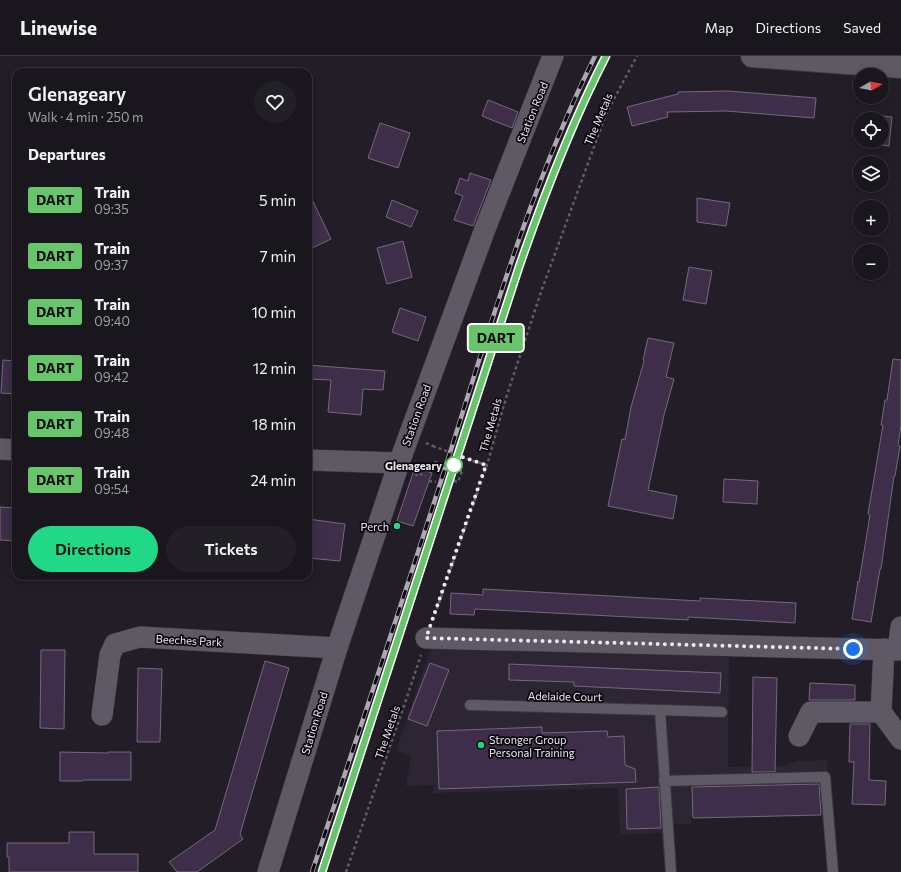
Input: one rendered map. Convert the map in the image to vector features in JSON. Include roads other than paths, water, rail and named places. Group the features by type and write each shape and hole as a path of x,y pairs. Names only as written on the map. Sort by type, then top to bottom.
{"street":[{"name":"Station Road","path":"268,872 337,648 399,463 485,230 553,56"},
{"path":"752,56 845,59 901,67"},
{"path":"0,450 12,450"},
{"path":"312,460 399,463"},
{"path":"426,638 898,650 901,627"},
{"name":"Beeches Park","path":"102,715 110,655 115,644 140,637 337,648"},
{"path":"884,649 881,712 901,739"},
{"path":"799,736 812,712 881,712"}],"lane":[{"name":"Adelaide Court","path":"470,705 722,712"},
{"path":"660,710 664,781 672,872"},
{"path":"664,781 825,776 833,872"}],"railway":[{"path":"312,872 398,614 514,255 551,154 595,56"},
{"path":"322,872 519,267 552,174 589,88 606,56"}],"train":[{"name":"DART","path":"322,872 519,267 552,174 589,88 606,56"}],"place":[{"name":"Glenageary","path":"454,465"},
{"name":"Perch","path":"397,526"},
{"name":"Stronger Group Personal Training","path":"481,745"}]}
